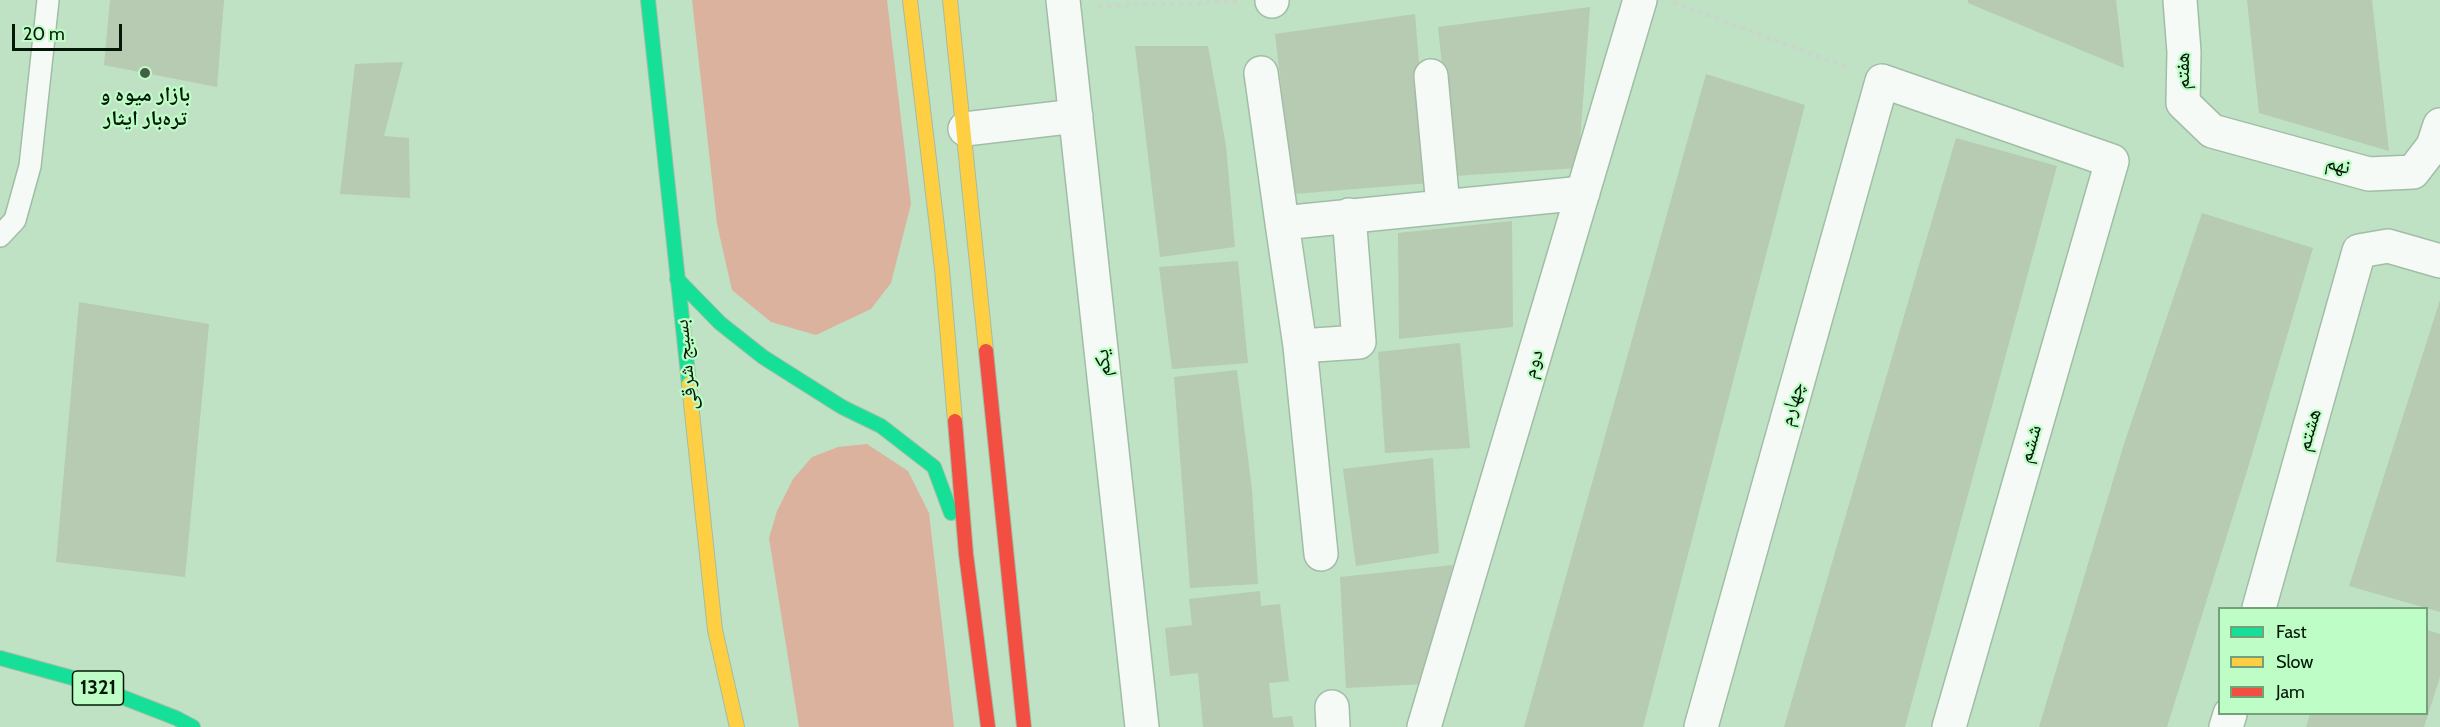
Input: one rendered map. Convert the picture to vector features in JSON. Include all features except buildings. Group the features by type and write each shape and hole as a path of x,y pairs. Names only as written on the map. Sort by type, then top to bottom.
{"main road":[{"name":"بسیج شرقی","path":"648,0 715,630 736,727"},
{"path":"910,0 942,269 966,554 988,727"},
{"path":"951,0 1023,727"},
{"path":"942,269 979,266"},
{"path":"677,279 720,323 763,357 842,407 881,426 934,467 966,554"},
{"name":"1321","path":"0,658 73,678 176,718 193,727"}],"street":[{"name":"دوم","path":"1424,727 1640,0"},
{"name":"هفتم","path":"2180,0 2184,52 2183,103 2212,131"},
{"name":"یکم","path":"1064,4 1142,727"},
{"path":"1262,73 1300,346 1321,554"},
{"path":"1431,76 1443,206"},
{"name":"ششم","path":"1882,81 2112,161 1949,727"},
{"name":"چهارم","path":"1701,727 1882,81"},
{"path":"965,129 1076,116"},
{"name":"نهم","path":"2212,131 2369,174 2413,172 2433,146 2440,125"},
{"path":"1282,222 1583,193"},
{"path":"1300,346 1359,342 1349,215"},
{"name":"هشتم","path":"2260,607 2359,251 2388,246 2440,261"}],"lane":[{"path":"0,236 15,220 30,166 48,0"}],"path":[{"path":"1064,4 1272,0"},
{"path":"1667,0 1882,81"}],"shaded area":[{"path":"692,0 887,0 911,204 891,283 871,309 816,335 771,322 732,290 717,224"},
{"path":"867,444 908,471 929,513 954,727 799,727 769,538 777,511 793,479 812,457 838,447"}],"traffic: fast":[{"path":"648,0 689,384"},
{"path":"677,279 720,323 763,357 842,407 881,426 934,467 951,513"},
{"path":"0,658 73,678 176,718 193,727"}],"traffic: slow":[{"path":"910,0 942,269 955,421"},
{"path":"950,0 986,351"},
{"path":"689,384 715,630 737,727"}],"traffic: jam":[{"path":"986,351 1024,727"},
{"path":"955,421 966,554 988,727"}],"place":[{"name":"بازار میوه و تره‌بار ایثار","path":"145,73"}]}
